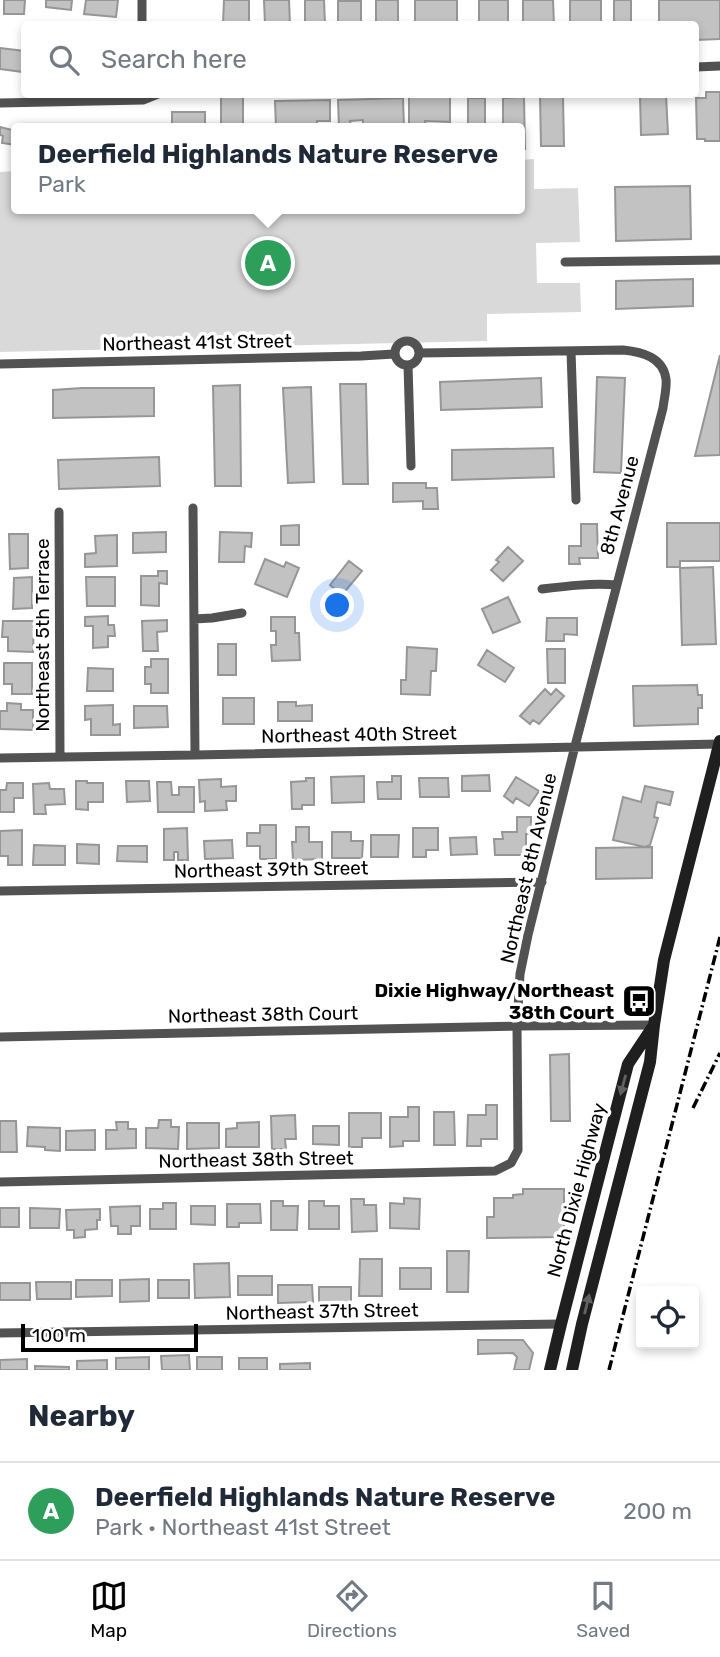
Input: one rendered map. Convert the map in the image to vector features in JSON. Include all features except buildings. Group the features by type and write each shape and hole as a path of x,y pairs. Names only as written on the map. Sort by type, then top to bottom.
{"main road":[{"name":"North Dixie Highway","path":"572,1370 650,1062 664,960 720,742"},
{"name":"North Dixie Highway","path":"550,1370 628,1064 654,1025"}],"street":[{"path":"142,0 142,21"},
{"path":"699,67 720,66"},
{"path":"0,103 119,98"},
{"path":"565,262 720,260"},
{"path":"407,340 416,344 419,353 415,361 408,365 399,362 394,354 397,345 407,340"},
{"path":"419,353 571,351 576,500"},
{"name":"8th Avenue","path":"542,589 616,585 663,408 666,379 659,362 641,352 571,351"},
{"name":"Northeast 41st Street","path":"0,364 394,354"},
{"path":"408,365 411,466"},
{"path":"193,508 195,755"},
{"name":"Northeast 5th Terrace","path":"60,512 60,757"},
{"name":"Northeast 8th Avenue","path":"511,1163 518,1150 517,1026 520,974 616,585"},
{"path":"194,619 242,612"},
{"name":"Northeast 40th Street","path":"0,758 720,742"},
{"name":"Northeast 39th Street","path":"0,891 542,882"},
{"name":"Northeast 38th Court","path":"0,1037 654,1025"},
{"name":"Northeast 38th Street","path":"0,1182 495,1171 511,1163"},
{"name":"Northeast 37th Street","path":"0,1333 561,1324"}],"shaded area":[{"path":"534,159 534,189 578,188 580,242 536,243 537,283 580,283 581,312 487,314 487,341 0,352 0,172 11,171 11,214 525,214 525,160"}],"railway":[{"path":"609,1370 720,937"},
{"path":"693,1108 720,1053"}],"place":[{"name":"Deerfield Highlands Nature Reserve","path":"268,263"},
{"name":"Dixie Highway/Northeast 38th Court","path":"639,1001"}]}
